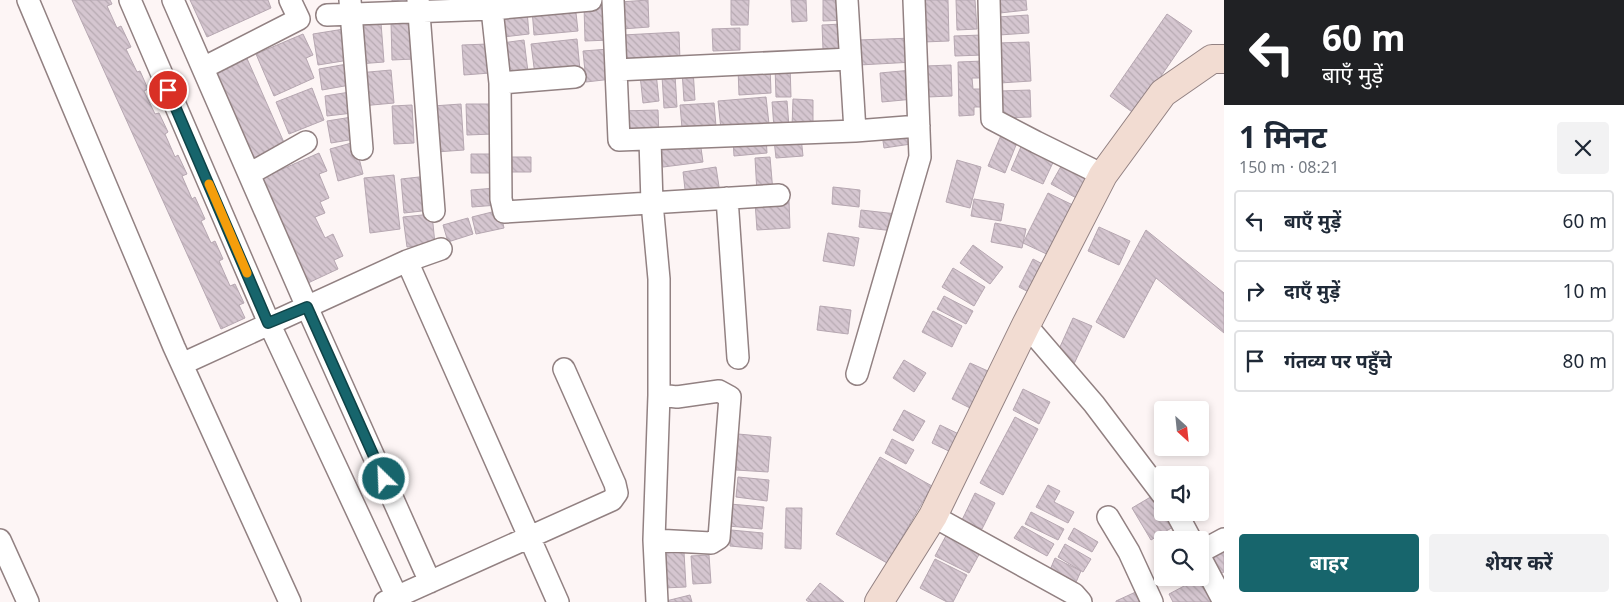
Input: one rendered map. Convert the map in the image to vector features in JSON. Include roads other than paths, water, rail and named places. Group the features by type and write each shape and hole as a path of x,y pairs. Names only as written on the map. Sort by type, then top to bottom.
{"street":[{"path":"28,0 182,364 290,602"},
{"path":"130,0 268,323 391,599 612,500 616,493 615,484 564,369"},
{"path":"173,0 430,582"},
{"path":"203,68 299,19 290,0"},
{"path":"327,15 350,7 591,0"},
{"path":"613,0 619,140 855,131 919,126"},
{"path":"847,0 855,131"},
{"path":"857,374 920,157 914,0"},
{"path":"990,0 992,119 1103,175"},
{"path":"492,4 500,83 501,199 504,212 779,195"},
{"path":"418,6 434,211"},
{"path":"350,7 362,149"},
{"path":"616,70 850,59"},
{"path":"879,602 933,516 1026,325 1103,175 1163,93 1212,59 1224,59"},
{"path":"500,83 575,77"},
{"path":"650,140 652,203 660,279 659,395 654,540 657,602"},
{"path":"249,174 306,142"},
{"path":"727,198 738,358"},
{"path":"182,364 407,261 441,249"},
{"path":"407,261 558,602"},
{"path":"1026,325 1094,404 1154,483"},
{"path":"654,540 711,543 719,538 730,397 719,391 677,396 659,395"},
{"path":"933,516 1074,594 1081,602"},
{"path":"1108,517 1129,552 1152,602"},
{"path":"1209,547 1224,538"},
{"path":"0,540 28,602"},
{"path":"1209,574 1224,602"}]}
